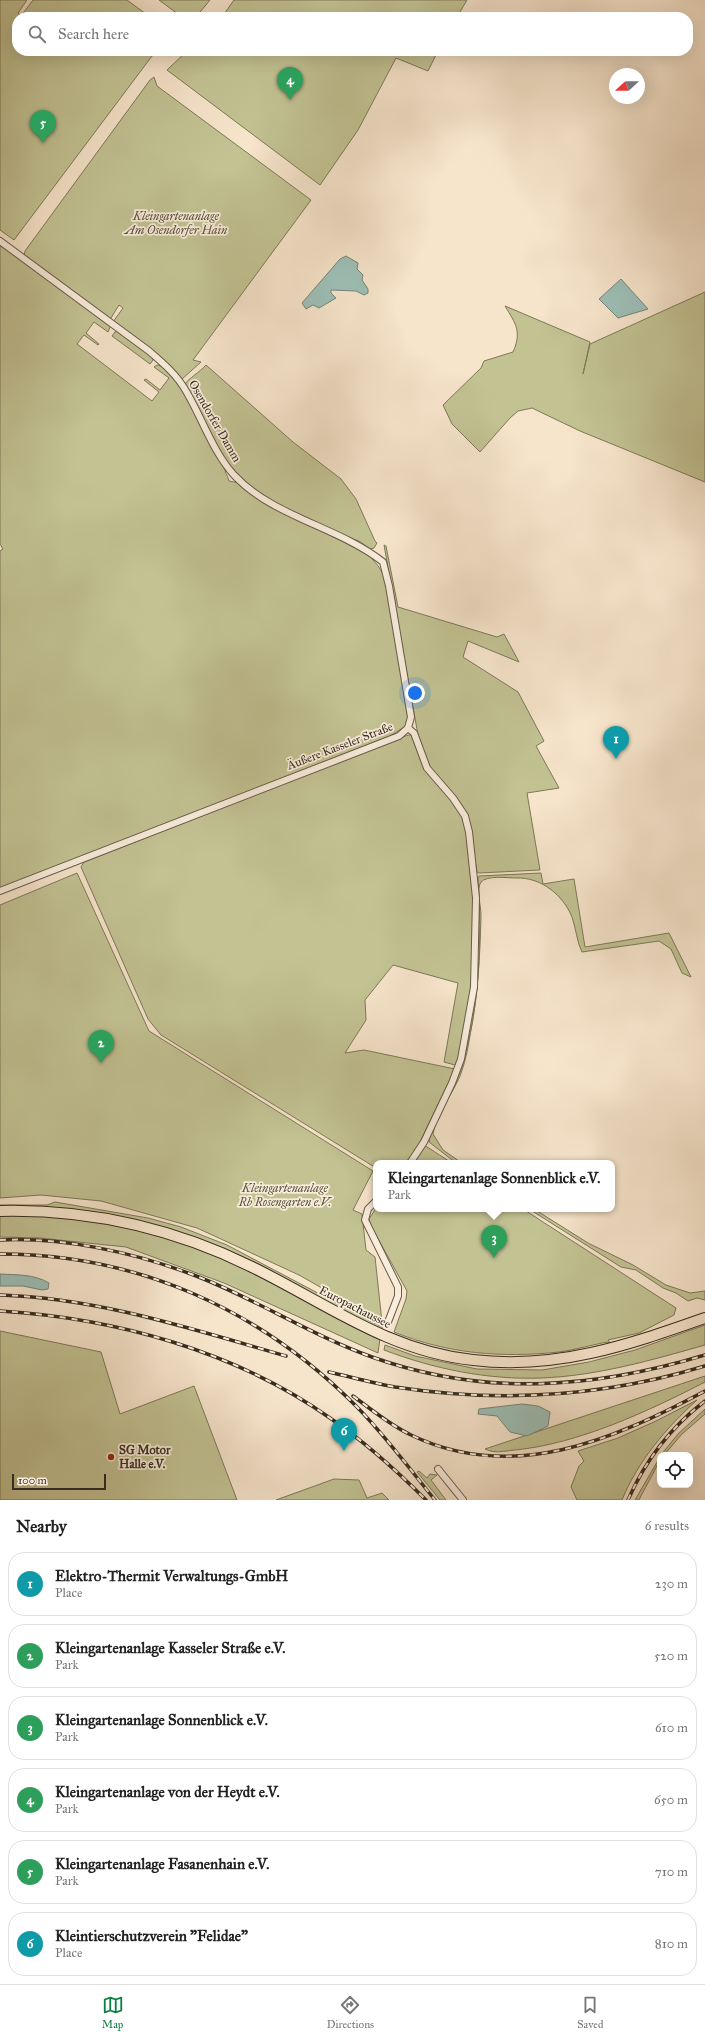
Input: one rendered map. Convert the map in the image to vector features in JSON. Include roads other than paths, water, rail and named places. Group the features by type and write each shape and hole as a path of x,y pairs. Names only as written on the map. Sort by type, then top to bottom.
{"main road":[{"name":"Europachaussee","path":"0,1211 54,1212 90,1215 147,1227 186,1238 254,1268 381,1336 420,1349 473,1360 527,1362 581,1356 633,1343 705,1318"}],"street":[{"name":"Osendorfer Damm","path":"0,241 149,351 171,371 186,391 226,463 247,487 269,502 357,545 383,562 389,586 411,717 408,728"},
{"name":"Äußere Kasseler Straße","path":"0,891 399,736 408,728 414,733 427,768 453,798 465,816 469,832 476,898 474,987 461,1059 452,1083 424,1142 412,1160"},
{"path":"373,1204 368,1209 365,1220 398,1287 398,1296 388,1322"},
{"path":"438,1469 463,1500"}],"water":[{"path":"346,256 358,263 357,269 363,275 362,280 368,289 368,293 364,295 356,291 331,290 331,293 336,298 319,308 313,305 306,309 302,303 340,259"},
{"path":"621,279 648,309 618,318 599,299"},
{"path":"0,1274 37,1278 49,1283 48,1289 42,1290 23,1286 0,1286"},
{"path":"522,1404 538,1406 550,1412 548,1426 527,1436 510,1432 497,1416 478,1414 479,1409"}],"railway":[{"path":"0,1240 48,1241 73,1244 145,1259 214,1283 326,1338 372,1357 414,1370 456,1378 497,1383 538,1384 580,1381 621,1375 705,1355"},
{"path":"0,1254 51,1257 100,1264 147,1276 193,1294 237,1315 278,1341 318,1371 355,1405 386,1439 435,1500"},
{"path":"0,1295 37,1297 109,1308 144,1316 286,1356"},
{"path":"0,1311 87,1321 130,1330 172,1342 255,1374 293,1394 343,1427 380,1457 426,1500"},
{"path":"329,1372 395,1387 434,1392 512,1396 551,1394 629,1385 705,1366"},
{"path":"353,1396 403,1431 449,1449 487,1456 525,1456 562,1450 598,1439 635,1425 705,1391"},
{"path":"628,1500 642,1472 670,1433 705,1401"}],"place":[{"name":"Kleingartenanlage von der Heydt e.V.","path":"290,100"},
{"name":"Kleingartenanlage Fasanenhain e.V.","path":"43,143"},
{"name":"Elektro-Thermit Verwaltungs-GmbH","path":"616,759"},
{"name":"Kleingartenanlage Kasseler Straße e.V.","path":"101,1063"},
{"name":"Kleingartenanlage Sonnenblick e.V.","path":"494,1258"},
{"name":"Kleintierschutzverein \"Felidae\"","path":"344,1451"},
{"name":"SG Motor Halle e.V.","path":"111,1457"}],"park label":[{"name":"Kleingartenanlage Am Osendorfer Hain","path":"176,223"},
{"name":"Kleingartenanlage Rb Rosengarten e.V.","path":"285,1195"}]}
